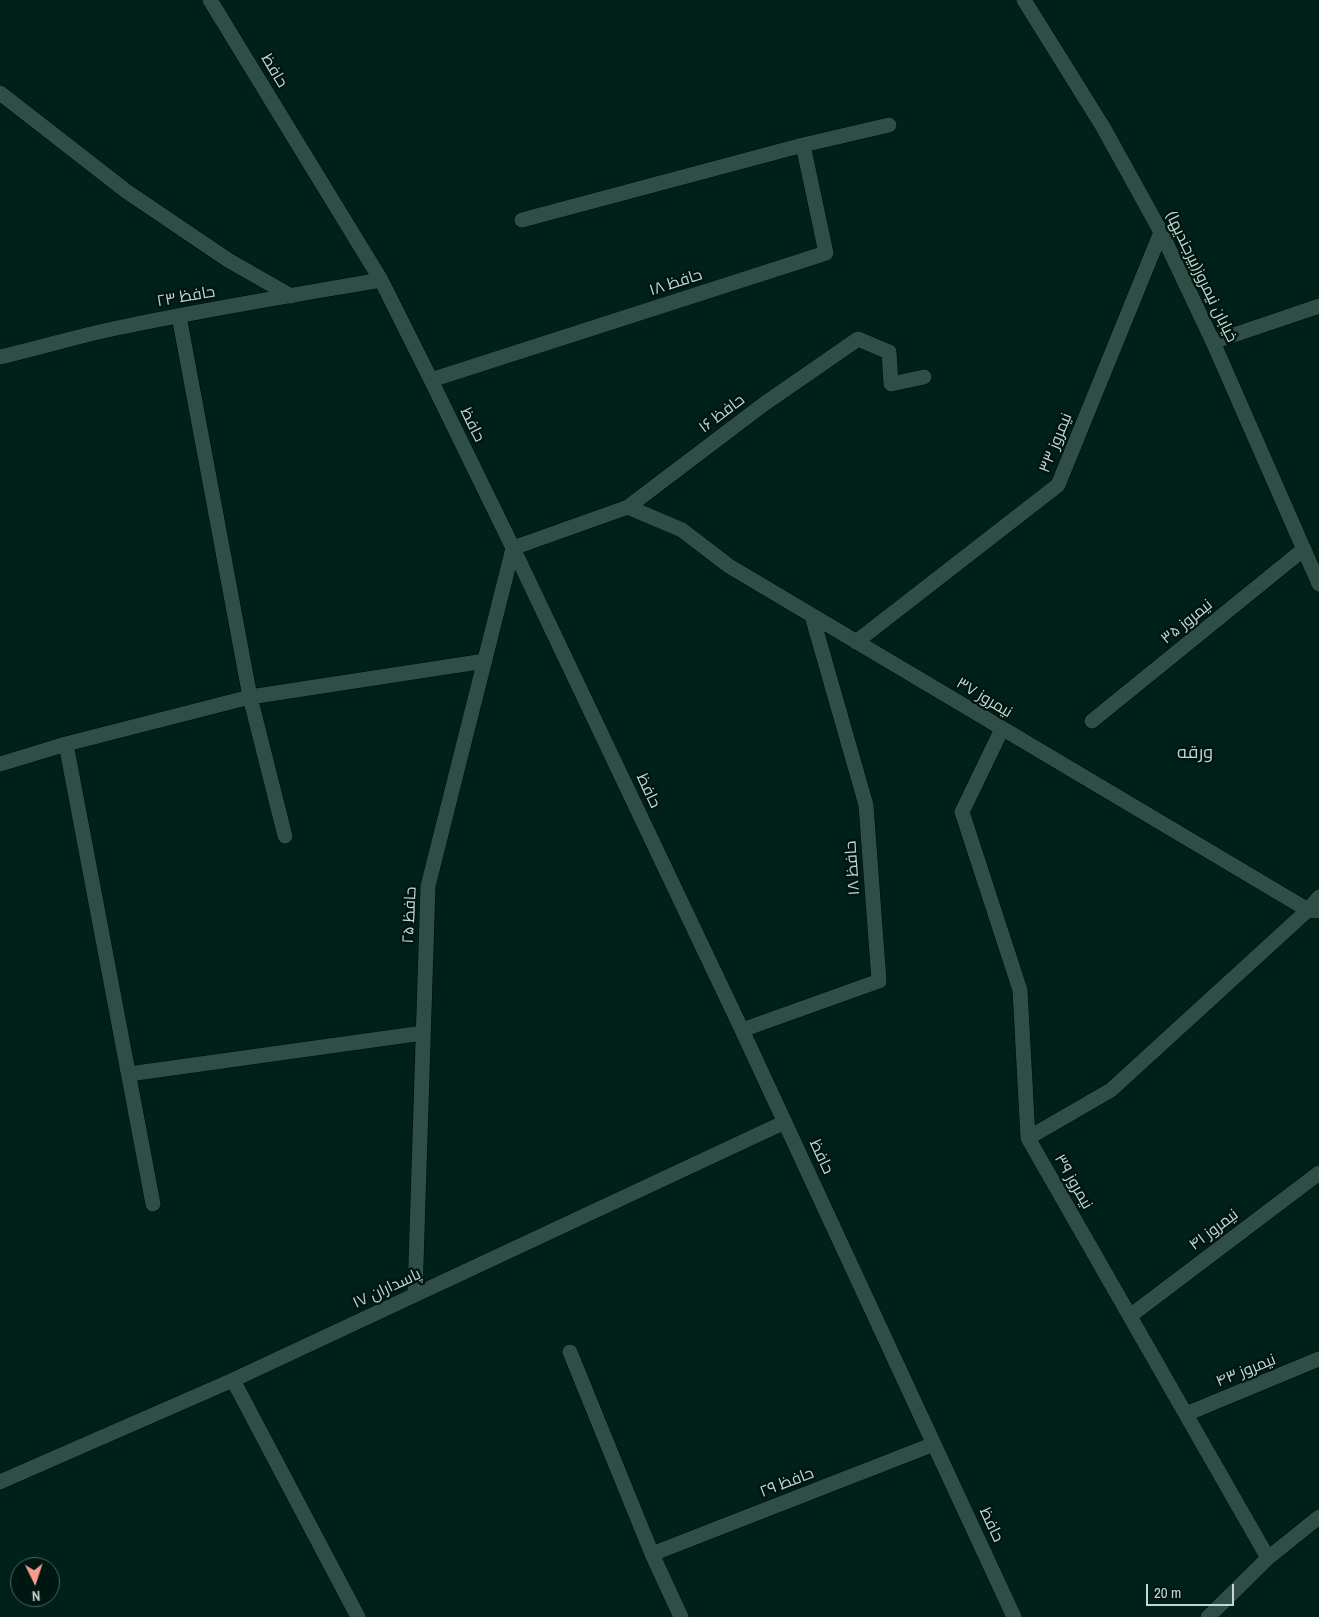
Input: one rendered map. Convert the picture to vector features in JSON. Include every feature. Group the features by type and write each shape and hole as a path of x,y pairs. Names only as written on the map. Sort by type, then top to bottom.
{"street":[{"name":"حافظ","path":"210,0 380,280 431,380 786,1122 1014,1617"},
{"name":"خیابان نیمروز(بیرجندیها)","path":"1024,0 1103,127 1161,232 1213,342 1318,577"},
{"path":"0,93 126,191 228,260 291,296"},
{"path":"522,220 803,145 889,125"},
{"name":"حافظ ۱۸","path":"431,380 826,253 803,145"},
{"name":"نیمروز ۳۳","path":"856,642 1058,485 1161,232"},
{"name":"حافظ ۲۳","path":"0,357 41,348 61,340 85,334 380,280"},
{"path":"1213,342 1319,306"},
{"path":"179,316 250,697 285,836"},
{"name":"حافظ ۱۶","path":"513,548 628,507 764,404 858,339 888,352 891,384 924,377"},
{"name":"نیمروز ۳۷","path":"628,507 682,530 729,566 1002,729 1314,911"},
{"name":"حافظ ۲۵","path":"415,1295 428,886 513,548"},
{"name":"نیمروز ۳۵","path":"1092,722 1304,549"},
{"name":"حافظ ۱۸","path":"742,1030 879,981 866,805 812,616"},
{"path":"0,764 66,744 250,697 485,661"},
{"path":"1002,729 962,812 1020,990 1028,1138 1111,1090 1314,911 1319,897"},
{"path":"66,744 153,1204"},
{"path":"129,1074 423,1033"},
{"name":"پاسداران ۱۷","path":"0,1482 233,1380 786,1122"},
{"name":"نیمروز ۳۹","path":"1028,1138 1268,1558"},
{"name":"نیمروز ۴۱","path":"1130,1316 1319,1173"},
{"path":"570,1352 652,1554 680,1617"},
{"name":"نیمروز ۴۳","path":"1186,1414 1319,1359"},
{"path":"233,1380 358,1617"},
{"name":"حافظ ۲۹","path":"652,1554 934,1444"},
{"path":"1208,1617 1268,1558 1319,1517"}],"district":[{"name":"ورقه","path":"1195,753"}]}
